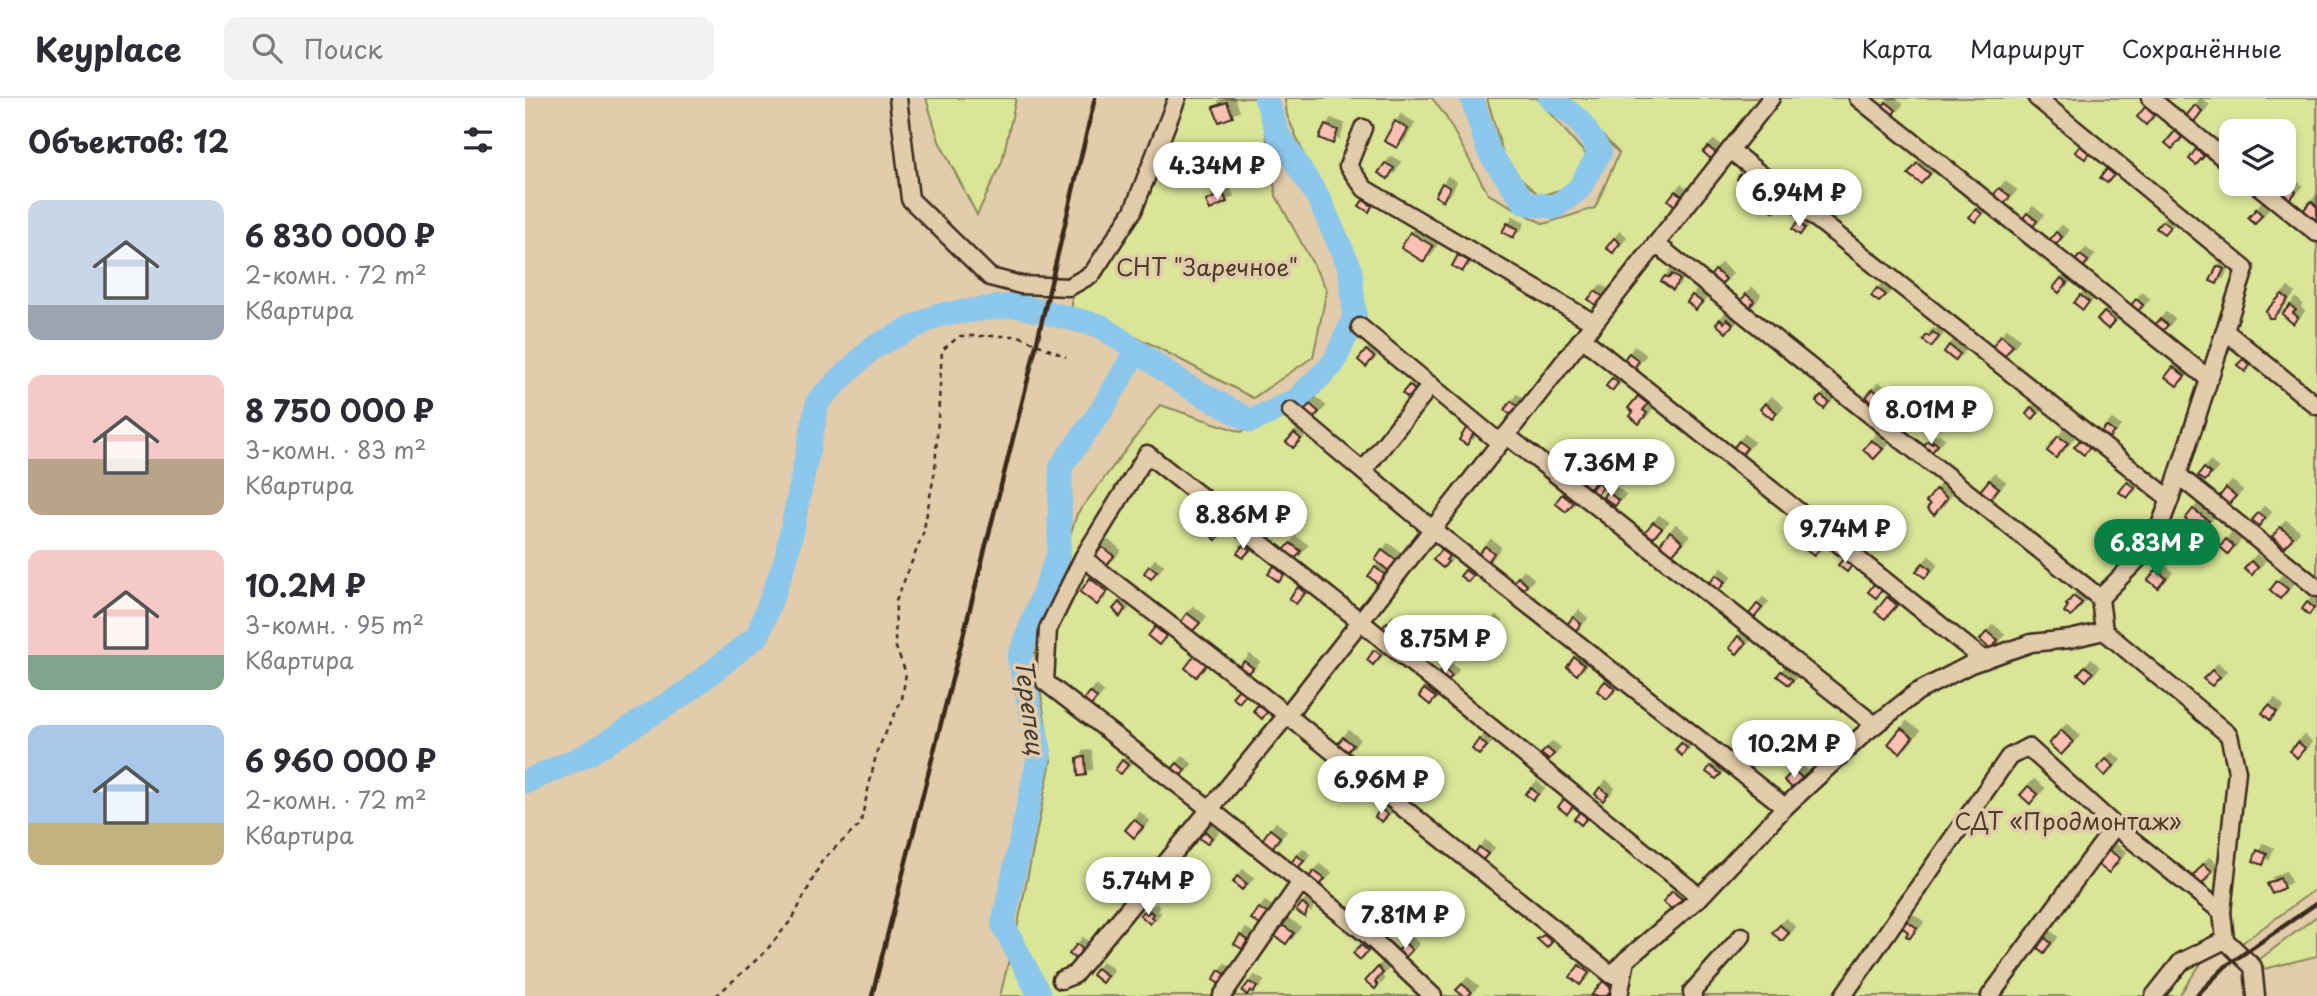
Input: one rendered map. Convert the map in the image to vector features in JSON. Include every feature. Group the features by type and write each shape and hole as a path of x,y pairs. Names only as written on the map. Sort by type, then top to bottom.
{"street":[{"path":"898,98 910,199 990,277 1021,285 1069,287 1092,274 1133,211 1177,98"},
{"path":"1859,98 2209,379"},
{"path":"2037,98 2245,269 2171,499 2153,544 2100,598"},
{"path":"2151,98 2219,154"},
{"path":"1061,980 1074,975 1287,715 1730,149 1763,101"},
{"path":"1363,128 1348,166 1365,189 1594,323"},
{"path":"1730,149 2171,499"},
{"path":"2271,196 2317,233"},
{"path":"1656,244 2100,598 2104,631 2229,735 2237,771 2222,912 2225,940 2253,967 2256,996"},
{"path":"1360,327 1431,385 1875,725"},
{"path":"2225,331 2317,406"},
{"path":"1582,338 1984,660"},
{"path":"1363,471 1431,385"},
{"path":"1291,411 1432,529 1785,807"},
{"path":"1433,996 1370,937 1045,682 1048,629 1083,558 1147,454 1360,621 1700,897"},
{"path":"2178,475 2317,588"},
{"path":"1083,558 1287,715 1612,975 1700,897 1785,807 1875,725 1917,692 1984,660 2031,643 2070,639 2104,631"},
{"path":"1843,996 2009,757 2028,747 2115,827 2222,912"},
{"path":"1990,996 2115,827"},
{"path":"1222,996 1301,882"},
{"path":"1693,996 1692,992 1742,936"},
{"path":"2154,996 2181,962 2225,940"},
{"path":"1619,996 1626,960"}],"path":[{"path":"716,996 764,953 793,918 823,859 860,825 877,751 902,699 906,673 895,645 896,601 923,534 935,470 942,350 960,336 1019,336 1066,357"}],"green space":[{"path":"926,98 1016,98 1002,162 977,215 939,141"},
{"name":"СНТ \"Заречное\"","path":"1184,98 1260,98 1276,196 1327,290 1313,357 1253,398 1151,344 1072,308 1072,276 1100,263 1163,161"},
{"name":"СДТ «Продмонтаж»","path":"1285,98 1432,98 1446,117 1488,194 1544,224 1595,208 1619,153 1567,98 2317,98 2317,888 2242,943 2220,935 2179,996 1000,996 1018,924 1051,761 1034,647 1077,514 1160,405 1241,432 1294,406 1339,372 1357,334 1357,264 1319,190 1287,115"},
{"path":"1487,98 1537,98 1588,157 1572,186 1540,196 1506,164"},
{"path":"2317,916 2317,956 2264,969 2260,959"}],"building":[{"path":"1227,102 1233,117 1219,122 1213,107"},
{"path":"1886,102 1896,110 1892,116 1881,108"},
{"path":"2195,105 2202,111 2193,123 2185,117"},
{"path":"2145,107 2154,115 2146,125 2137,117"},
{"path":"1395,121 1408,129 1397,148 1384,141"},
{"path":"1325,125 1338,130 1333,144 1319,138"},
{"path":"2175,131 2182,137 2172,149 2165,143"},
{"path":"2080,146 2089,153 2085,159 2075,152"},
{"path":"1708,147 1716,153 1711,159 1703,152"},
{"path":"2196,149 2204,156 2196,165 2189,159"},
{"path":"1385,163 1394,168 1388,179 1378,173"},
{"path":"1917,163 1930,174 1921,184 1908,174"},
{"path":"2107,169 2114,175 2107,183 2100,178"},
{"path":"1740,174 1753,184 1749,189 1737,179"},
{"path":"1442,183 1450,188 1443,201 1435,196"},
{"path":"1999,188 2010,196 2002,207 1991,198"},
{"path":"1675,191 1685,198 1677,208 1668,200"},
{"path":"1223,193 1227,202 1210,210 1206,201"},
{"path":"1767,196 1779,206 1774,212 1762,202"},
{"path":"2280,196 2292,196 2287,202"},
{"path":"1363,200 1372,206 1369,212 1359,206"},
{"path":"2311,201 2317,207 2314,221 2302,212"},
{"path":"1976,209 1982,214 1975,222 1969,217"},
{"path":"2256,209 2262,215 2255,224 2248,218"},
{"path":"2027,213 2037,221 2031,229 2021,221"},
{"path":"2162,221 2170,227 2164,234 2156,228"},
{"path":"1798,222 1805,228 1800,235 1792,229"},
{"path":"1507,223 1518,229 1513,238 1502,232"},
{"path":"1410,232 1433,246 1424,262 1401,248"},
{"path":"2056,232 2062,237 2054,247 2048,242"},
{"path":"1614,238 1620,243 1613,253 1606,248"},
{"path":"1458,255 1469,261 1462,272 1452,266"},
{"path":"2080,255 2088,261 2081,270 2073,263"},
{"path":"2217,266 2224,269 2217,284 2210,281"},
{"path":"1715,270 1726,279 1719,287 1708,279"},
{"path":"1672,274 1680,280 1673,290 1661,281"},
{"path":"2061,278 2067,283 2059,293 2053,288"},
{"path":"1877,288 1886,295 1879,302 1871,296"},
{"path":"1595,291 1605,298 1598,307 1588,299"},
{"path":"1746,294 1754,301 1748,310 1739,303"},
{"path":"2282,294 2288,299 2273,318 2269,318 2266,311"},
{"path":"1692,295 1702,302 1696,310 1687,302"},
{"path":"2080,295 2089,302 2083,310 2074,303"},
{"path":"2136,299 2143,305 2136,314 2129,308"},
{"path":"2290,305 2296,310 2293,313 2298,317 2293,324 2282,314"},
{"path":"2104,312 2115,321 2108,329 2097,320"},
{"path":"1720,319 1724,323 1727,319 1733,324 1726,333 1716,324"},
{"path":"2160,319 2168,325 2162,332 2154,326"},
{"path":"1933,332 1939,337 1931,347 1923,340"},
{"path":"2001,335 2013,345 2003,358 1991,348"},
{"path":"1949,345 1960,354 1955,361 1944,352"},
{"path":"1366,350 1374,357 1366,367 1358,360"},
{"path":"1629,353 1639,361 1629,374 1619,366"},
{"path":"2243,359 2250,365 2245,372 2237,365"},
{"path":"2173,367 2185,376 2177,386 2165,377"},
{"path":"1612,378 1618,383 1612,391 1606,386"},
{"path":"1409,385 1418,393 1412,401 1402,393"},
{"path":"1873,389 1881,396 1874,404 1866,397"},
{"path":"1638,396 1648,404 1643,410 1647,413 1639,424 1630,416 1633,412 1628,408"},
{"path":"1821,396 1829,402 1824,409 1816,402"},
{"path":"1511,401 1518,407 1511,415 1504,410"},
{"path":"1765,403 1777,413 1772,419 1760,409"},
{"path":"1310,404 1319,412 1311,421 1302,413"},
{"path":"2031,407 2038,413 2033,419 2026,414"},
{"path":"1468,425 1476,429 1467,445 1459,440"},
{"path":"2106,426 2114,432 2109,438 2101,432"},
{"path":"1294,433 1301,439 1293,448 1286,442"},
{"path":"2058,436 2068,443 2056,458 2047,451"},
{"path":"2081,439 2090,447 2084,455 2074,447"},
{"path":"1871,440 1883,449 1874,459 1863,450"},
{"path":"1739,441 1747,448 1738,459 1730,452"},
{"path":"1928,441 1938,445 1931,453 1923,446"},
{"path":"1594,467 1602,473 1590,489 1582,482"},
{"path":"2204,468 2211,474 2205,481 2198,476"},
{"path":"1989,480 1999,488 1989,500 1979,492"},
{"path":"1597,482 1603,487 1597,495 1591,490"},
{"path":"2127,482 2135,488 2127,498 2119,492"},
{"path":"2226,488 2236,496 2228,505 2219,497"},
{"path":"1936,489 1947,498 1934,515 1927,509 1930,505 1926,502"},
{"path":"1607,491 1619,501 1615,506 1603,497"},
{"path":"1562,494 1573,503 1566,512 1555,503"},
{"path":"1235,500 1244,507 1236,517 1227,510"},
{"path":"2193,509 2209,521 2201,531 2185,519"},
{"path":"2258,513 2265,518 2259,526 2252,520"},
{"path":"1653,522 1662,528 1653,538 1645,532"},
{"path":"1215,523 1224,530 1216,540 1208,533"},
{"path":"2280,527 2293,537 2285,547 2272,537"},
{"path":"1670,531 1683,542 1672,555 1659,545"},
{"path":"2226,539 2234,546 2228,554 2220,547"},
{"path":"1813,542 1820,548 1814,556 1806,550"},
{"path":"1290,543 1301,551 1293,562 1282,553"},
{"path":"1243,545 1250,550 1243,558 1237,553"},
{"path":"1485,546 1494,553 1485,566 1475,558"},
{"path":"1102,547 1114,556 1107,565 1095,556"},
{"path":"1382,550 1397,561 1389,571 1375,560"},
{"path":"1441,550 1449,556 1443,568 1433,560"},
{"path":"1843,559 1852,565 1847,572 1838,565"},
{"path":"2251,561 2258,567 2252,575 2244,569"},
{"path":"1923,563 1931,570 1925,578 1916,571"},
{"path":"1149,566 1157,571 1151,579 1144,573"},
{"path":"1274,566 1284,575 1279,582 1268,574"},
{"path":"1375,567 1385,575 1378,584 1368,576"},
{"path":"1465,570 1473,576 1468,582 1460,576"},
{"path":"2156,570 2166,578 2158,588 2148,580"},
{"path":"1716,575 1725,582 1717,592 1708,585"},
{"path":"1518,577 1527,585 1521,593 1511,585"},
{"path":"1090,578 1107,592 1097,605 1080,592"},
{"path":"2277,581 2288,589 2280,599 2270,590"},
{"path":"1874,584 1882,590 1876,598 1868,592"},
{"path":"1298,587 1305,593 1296,604 1289,599"},
{"path":"2073,596 2082,603 2071,617 2064,612"},
{"path":"1887,597 1897,605 1885,619 1875,612"},
{"path":"1119,602 1125,609 1120,617 1113,609"},
{"path":"2307,602 2314,608 2309,615 2302,609"},
{"path":"1757,604 1762,608 1754,618 1749,614"},
{"path":"1187,613 1200,623 1192,632 1180,623"},
{"path":"1573,617 1581,624 1573,634 1565,627"},
{"path":"1387,622 1397,629 1390,638 1380,630"},
{"path":"1490,622 1496,627 1488,637 1482,632"},
{"path":"1155,627 1166,636 1159,645 1148,636"},
{"path":"1987,631 1998,640 1991,650 1980,640"},
{"path":"1738,636 1746,643 1737,654 1729,648"},
{"path":"1374,650 1381,655 1373,665 1367,660"},
{"path":"1195,655 1207,664 1196,677 1185,668"},
{"path":"1574,657 1584,665 1577,675 1567,667"},
{"path":"1244,661 1253,668 1247,676 1238,669"},
{"path":"2085,666 2093,673 2086,681 2078,674"},
{"path":"1443,668 1452,676 1447,682 1438,675"},
{"path":"2212,670 2220,677 2212,686 2203,679"},
{"path":"1781,671 1793,680 1789,685 1777,676"},
{"path":"1605,681 1615,689 1607,699 1597,691"},
{"path":"1239,689 1246,694 1239,703 1232,697"},
{"path":"1424,689 1436,698 1430,705 1419,696"},
{"path":"1090,692 1097,698 1091,706 1084,700"},
{"path":"1258,705 1267,712 1262,719 1253,711"},
{"path":"2269,705 2277,712 2270,720 2262,713"},
{"path":"1901,728 1913,737 1900,753 1888,744"},
{"path":"2061,730 2073,742 2061,755 2049,744"},
{"path":"1343,737 1353,745 1345,755 1335,747"},
{"path":"1479,739 1487,746 1479,755 1472,749"},
{"path":"2298,742 2305,748 2297,758 2290,751"},
{"path":"1681,743 1687,748 1682,756 1675,750"},
{"path":"1547,748 1554,754 1549,760 1541,754"},
{"path":"1085,757 1086,775 1078,776 1077,758"},
{"path":"2106,759 2114,766 2105,776 2097,768"},
{"path":"1122,760 1128,765 1121,774 1115,770"},
{"path":"1177,763 1185,770 1180,777 1171,770"},
{"path":"1373,763 1381,769 1375,777 1367,771"},
{"path":"1710,766 1721,774 1716,779 1706,772"},
{"path":"1794,770 1804,780 1793,789 1784,780"},
{"path":"1343,781 1350,787 1344,794 1337,789"},
{"path":"2028,786 2038,794 2030,804 2020,795"},
{"path":"1600,787 1608,794 1603,801 1595,794"},
{"path":"1531,788 1538,794 1533,800 1525,794"},
{"path":"1564,799 1573,806 1567,814 1558,807"},
{"path":"1381,809 1388,815 1382,822 1375,817"},
{"path":"1580,812 1587,818 1581,825 1574,819"},
{"path":"1134,819 1143,827 1134,838 1125,830"},
{"path":"1270,829 1280,837 1272,848 1262,840"},
{"path":"1205,831 1212,838 1207,844 1199,838"},
{"path":"1479,847 1488,854 1481,862 1473,856"},
{"path":"2107,849 2120,858 2109,873 2097,864"},
{"path":"2257,850 2267,854 2263,865 2253,861"},
{"path":"1297,855 1304,861 1298,868 1291,863"},
{"path":"2203,864 2212,871 2201,886 2191,878"},
{"path":"1314,871 1325,879 1319,886 1308,878"},
{"path":"1237,876 1247,884 1242,890 1233,882"},
{"path":"1125,877 1133,884 1127,891 1119,885"},
{"path":"2280,878 2284,888 2272,894 2267,884"},
{"path":"1167,882 1174,889 1169,895 1161,889"},
{"path":"1672,891 1682,899 1673,910 1663,902"},
{"path":"1302,903 1308,908 1305,917 1296,911"},
{"path":"1259,908 1268,914 1260,925 1251,919"},
{"path":"1144,911 1153,914 1151,917 1154,919 1150,924 1140,915"},
{"path":"1368,914 1375,922 1370,929 1361,922"},
{"path":"1907,921 1917,928 1910,938 1902,927"},
{"path":"1279,923 1294,933 1286,944 1272,934"},
{"path":"1780,925 1789,933 1782,941 1772,933"},
{"path":"1240,935 1248,940 1242,949 1234,944"},
{"path":"1544,935 1552,942 1547,948 1537,939"},
{"path":"2041,935 2051,943 2044,953 2034,945"},
{"path":"1405,943 1412,950 1404,959 1397,952"},
{"path":"1077,944 1089,955 1082,964 1069,954"},
{"path":"1361,945 1368,951 1360,960 1353,953"},
{"path":"1579,965 1589,973 1580,985 1570,977"},
{"path":"1378,967 1383,973 1375,982 1378,985 1375,989 1365,981"},
{"path":"1097,968 1107,976 1102,983 1092,975"},
{"path":"1219,970 1228,976 1221,985 1213,980"},
{"path":"1603,981 1612,989 1606,996 1591,996"},
{"path":"1249,982 1257,987 1253,993 1250,991 1247,995 1242,991"},
{"path":"1462,984 1472,992 1468,996 1463,996 1456,990"}],"waterway":[{"path":"525,782 587,755 687,692 758,635 786,559 818,401 872,348 938,315 1015,305 1101,326 1184,384 1251,421 1295,401 1333,364 1355,317 1350,268 1319,199 1278,134 1266,98"},
{"path":"1472,98 1489,152 1525,203 1555,207 1579,189 1600,152 1579,120 1550,98"},
{"name":"Терепец","path":"1040,996 1003,924 1040,752 1019,658 1059,552 1061,466 1101,411 1136,351"}],"railway":[{"path":"872,996 1029,375 1095,98"},
{"path":"2196,996 2226,966 2317,903"}]}
